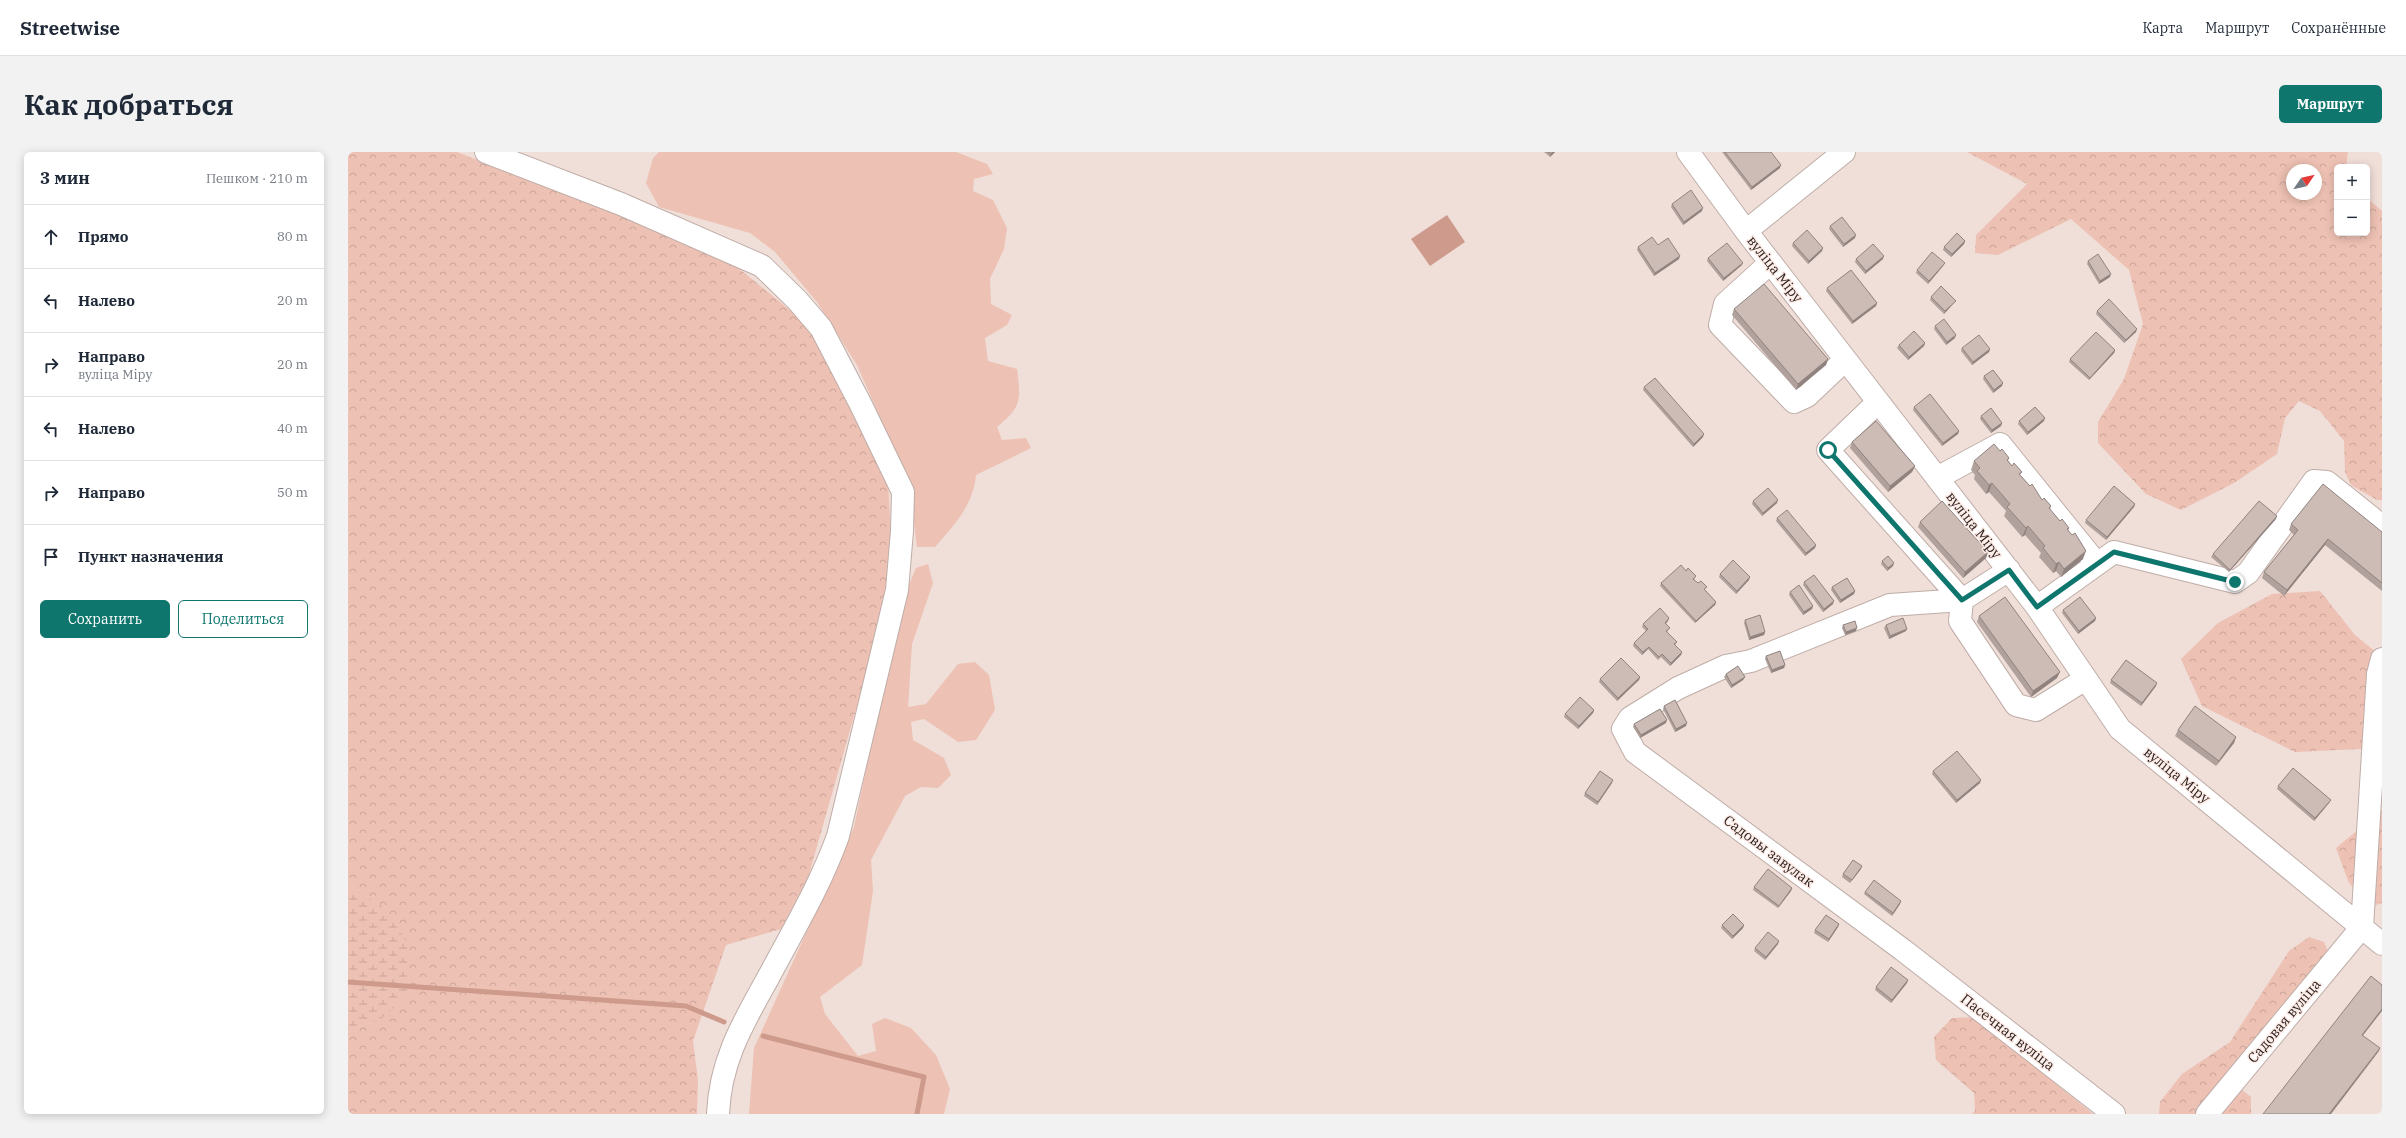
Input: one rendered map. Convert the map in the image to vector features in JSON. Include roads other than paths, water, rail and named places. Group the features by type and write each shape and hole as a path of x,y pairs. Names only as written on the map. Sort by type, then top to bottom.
{"street":[{"path":"486,152 621,204 762,266 797,300 821,328 903,492 897,590 838,836 825,871 733,1041 719,1097 718,1114"},
{"name":"вуліца Міру","path":"1688,152 1770,263 2037,607 2084,680 2120,729 2382,944"},
{"path":"1746,231 1844,152"},
{"path":"1770,263 1725,304 1720,325 1794,402 1807,396 1846,360"},
{"path":"1878,402 1828,450 1962,600 1960,621 2016,705 2036,710 2084,680"},
{"path":"1937,478 2000,444 2097,564"},
{"path":"2037,607 2114,552 2235,582 2248,573 2314,481 2327,482 2382,526"},
{"path":"1962,600 2009,570"},
{"name":"Садовы завулак","path":"1902,950 1635,752 1623,729 1630,718 1678,688 1726,666 1751,661 1820,635 1890,605 1962,600"},
{"path":"2362,927 2378,674 2382,659"},
{"name":"Садовая вуліца","path":"2207,1114 2362,927"},
{"name":"Пасечная вуліца","path":"1902,950 2114,1114"}],"waterway":[{"path":"348,982 686,1006 724,1022"},
{"path":"763,1036 924,1077 917,1114"}]}
